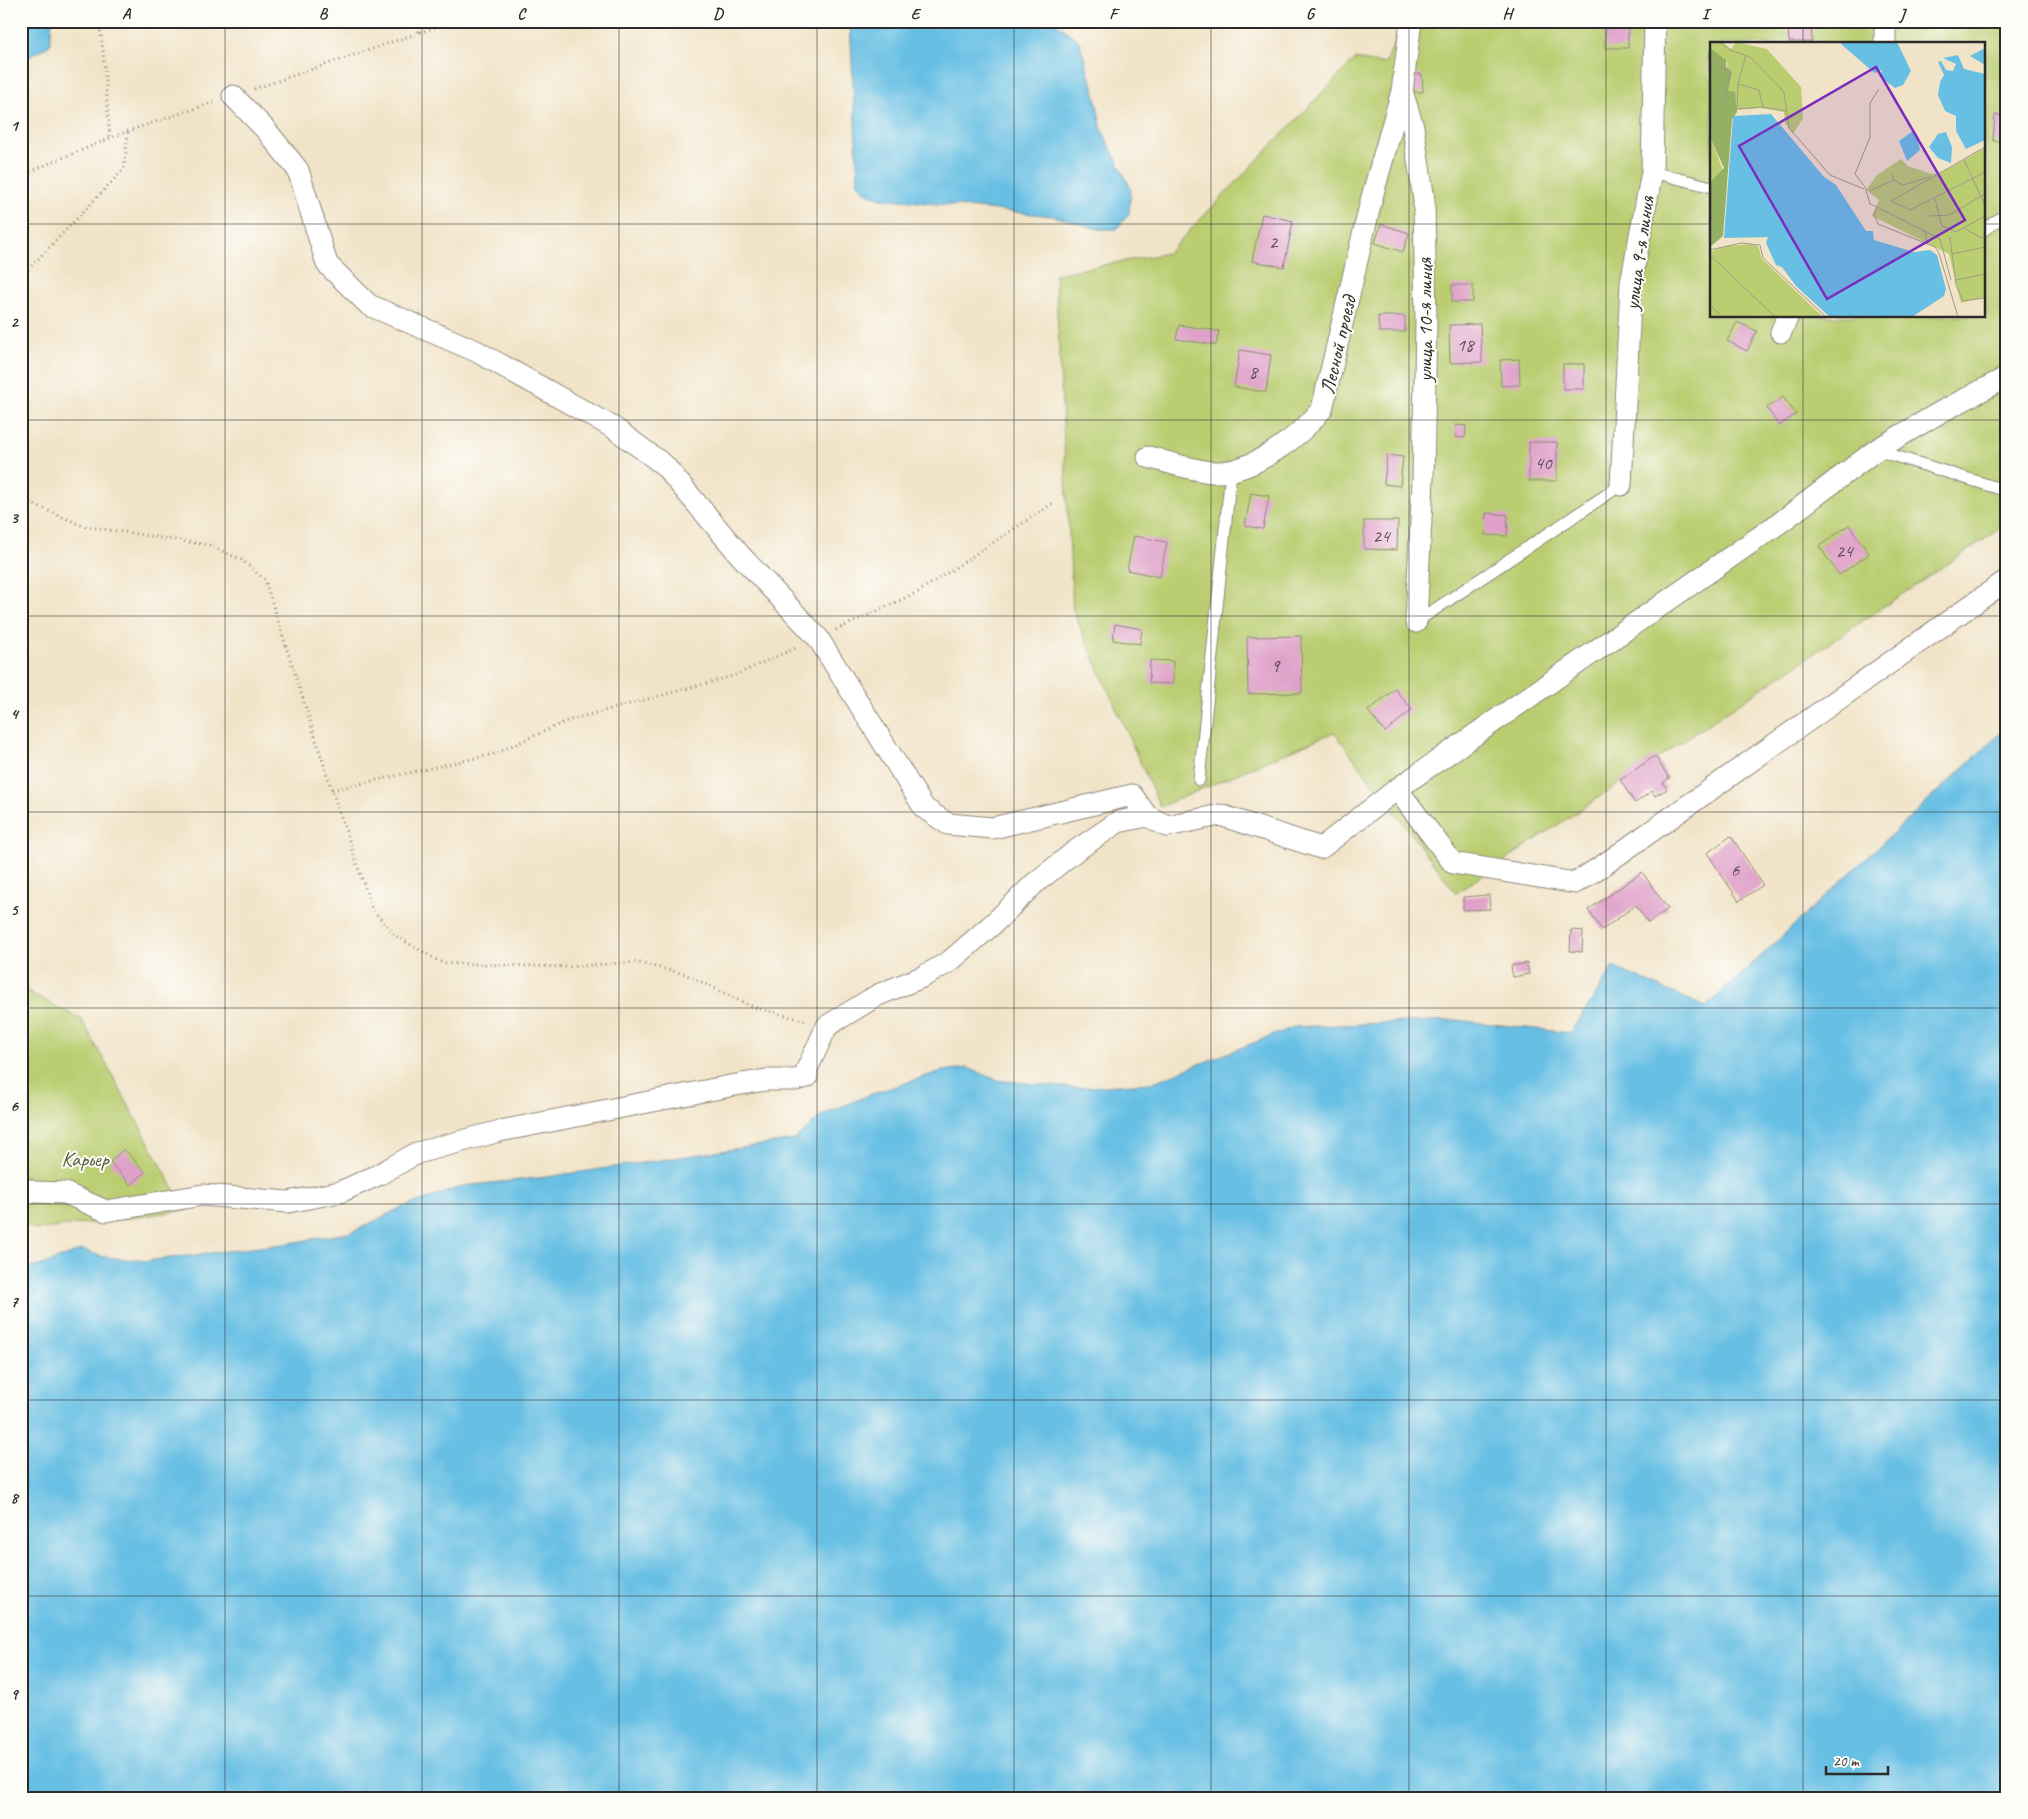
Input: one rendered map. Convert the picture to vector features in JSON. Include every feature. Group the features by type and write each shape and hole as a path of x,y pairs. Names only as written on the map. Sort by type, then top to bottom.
{"street":[{"name":"улица 10-я линия","path":"1411,21 1402,91 1414,128 1424,200 1426,322 1423,479 1416,622"},
{"name":"улица 9-я линия","path":"1621,485 1632,283 1652,172 1655,21"},
{"path":"1884,21 1884,42"},
{"name":"Лесной проезд","path":"1148,458 1213,472 1231,472 1253,462 1286,442 1310,425 1322,409 1372,197 1402,91"},
{"path":"233,96 266,130 298,170 327,264 370,305 476,351 614,428 664,465 740,555 818,638 924,808 948,824 993,828 1132,795 1147,816 1167,826 1220,815 1320,848 1397,789 1784,519 1876,450 1938,413 2007,377"},
{"path":"1397,789 1453,863 1575,883 1605,864 2007,580"},
{"path":"21,1187 34,1192 65,1193 106,1211 203,1194 288,1202 340,1192 378,1175 417,1154 500,1131 720,1087 766,1080 808,1078 807,1069 827,1026 878,995 922,977 949,962 994,923 1034,884 1074,852 1118,822 1147,816"}],"lane":[{"path":"1652,172 1710,186"},
{"path":"1986,229 2007,214"},
{"path":"1876,450 2007,491"},
{"path":"1199,780 1231,472"},
{"path":"1416,622 1621,485"}],"path":[{"path":"99,21 110,139"},
{"path":"416,21 419,33"},
{"path":"21,277 124,169 128,131"},
{"path":"21,500 83,526 209,545 242,560 265,580 372,909 396,936 442,963 567,967 636,962 685,974 753,1007 827,1026"},
{"path":"332,790 494,754 567,721 733,676 918,592 1055,502"}],"green space":[{"path":"1404,21 2007,21 2007,524 1456,893 1334,732 1160,807 1073,611 1055,274 1168,253 1355,59 1385,64"},
{"name":"Карьер","path":"21,988 82,1020 179,1198 188,1210 36,1230 21,1222"}],"water":[{"path":"21,21 52,21 50,45 21,61"},
{"path":"850,21 1053,21 1079,41 1094,90 1102,130 1131,189 1129,213 1117,229 1098,229 1053,216 881,198 867,193 858,183"},
{"path":"2007,727 2007,1798 21,1798 21,1270 42,1265 82,1250 104,1257 147,1261 284,1244 353,1232 398,1209 463,1186 547,1177 795,1140 822,1115 869,1095 942,1071 968,1068 997,1080 1072,1088 1151,1083 1294,1027 1456,1020 1571,1033 1613,967 1706,1007"}],"building":[{"path":"1788,21 1811,21 1812,42 1789,42"},
{"path":"1605,25 1628,25 1628,48 1605,48"},
{"path":"1412,74 1422,74 1423,92 1413,92"},
{"path":"1995,115 2007,116 2007,141 1993,141"},
{"path":"1262,214 1293,221 1284,267 1252,261"},
{"path":"1381,224 1409,233 1403,252 1375,243"},
{"path":"1452,285 1473,285 1473,302 1452,302"},
{"path":"1378,316 1405,316 1405,332 1379,332"},
{"path":"1737,322 1757,331 1747,351 1727,341"},
{"path":"1480,324 1482,362 1450,363 1449,325"},
{"path":"1179,325 1219,331 1216,345 1176,339"},
{"path":"1240,350 1271,355 1266,392 1234,387"},
{"path":"1519,359 1520,385 1501,386 1500,360"},
{"path":"1563,364 1584,364 1584,389 1563,389"},
{"path":"1783,397 1796,414 1779,426 1767,408"},
{"path":"1456,425 1466,426 1465,438 1455,437"},
{"path":"1529,442 1557,442 1557,481 1529,481"},
{"path":"1387,455 1403,457 1400,486 1384,484"},
{"path":"1251,493 1269,496 1263,529 1245,526"},
{"path":"1486,513 1508,515 1507,536 1485,535"},
{"path":"1364,521 1398,521 1397,550 1364,549"},
{"path":"1849,525 1869,554 1839,575 1819,546"},
{"path":"1134,536 1167,542 1160,577 1127,570"},
{"path":"1115,624 1142,629 1140,644 1113,640"},
{"path":"1301,636 1302,693 1248,694 1247,637"},
{"path":"1150,660 1173,661 1173,684 1149,683"},
{"path":"1395,689 1412,710 1385,732 1368,711"},
{"path":"1655,756 1669,778 1663,783 1667,789 1655,796 1652,791 1635,803 1620,780"},
{"path":"1731,836 1763,885 1739,901 1707,853"},
{"path":"1642,872 1668,909 1648,923 1636,905 1602,930 1588,910"},
{"path":"1489,895 1490,909 1463,910 1463,897"},
{"path":"1571,930 1583,931 1582,952 1570,951"},
{"path":"1527,963 1529,974 1513,977 1511,966"},
{"path":"124,1149 145,1172 131,1185 110,1162"}]}
